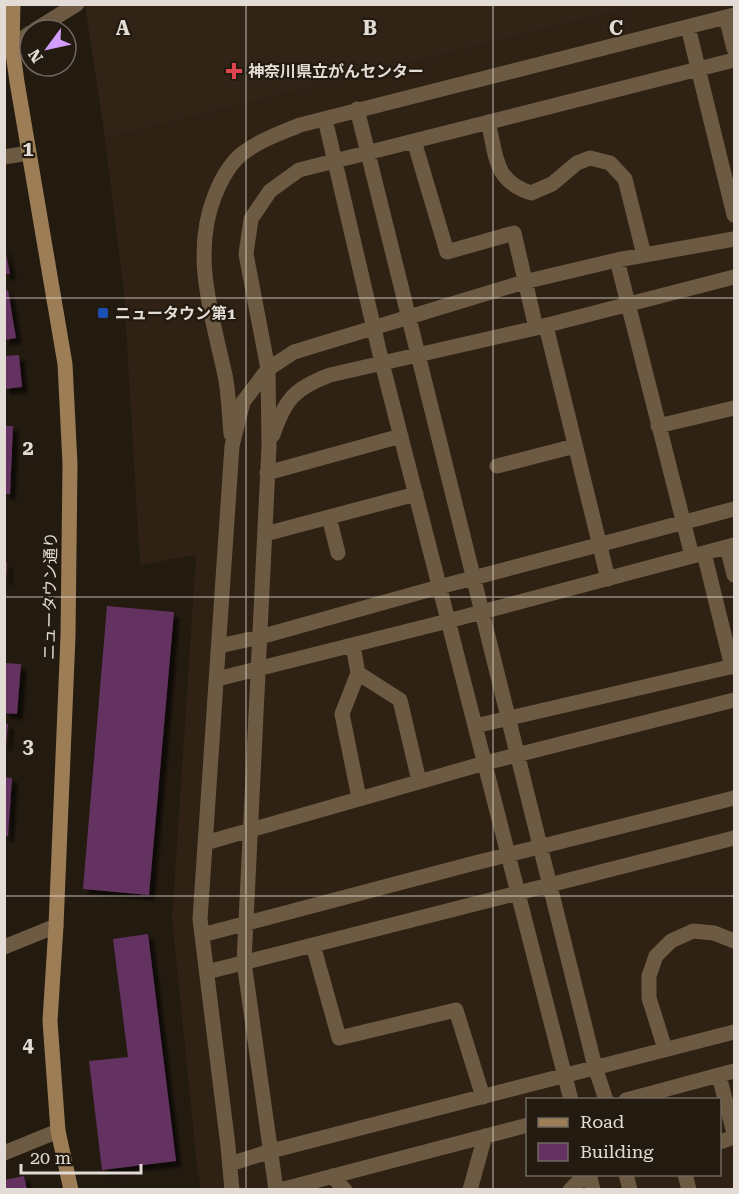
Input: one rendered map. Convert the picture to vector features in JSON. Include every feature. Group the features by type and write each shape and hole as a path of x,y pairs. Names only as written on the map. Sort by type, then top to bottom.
{"street":[{"name":"ニュータウン通り","path":"13,4 12,46 65,364 70,464 68,636 50,1021 58,1131 71,1190"},
{"path":"54,18 77,4"},
{"path":"232,1190 200,919 232,446 225,378 207,296 203,253 207,214 221,180 242,154 268,137 300,125 357,110 730,16 735,49"},
{"path":"688,27 735,215"},
{"path":"12,46 18,42"},
{"path":"526,1126 278,1190 244,962 269,446 268,369 246,254 251,219 270,190 299,170 735,60"},
{"path":"357,110 517,754 605,1098"},
{"path":"325,119 382,363 571,1098"},
{"path":"488,122 501,174 516,188 531,193 552,184 577,163 590,158 610,163 625,179 644,255"},
{"path":"414,141 447,252 514,233 524,282 541,327 575,447 608,579"},
{"path":"4,157 29,153"},
{"path":"232,446 243,402 268,369 294,352 524,282 617,260 735,239"},
{"path":"476,726 733,667 698,554 684,522 658,426 630,303 617,260"},
{"path":"269,446 278,418 295,392 330,375 541,327 735,277"},
{"path":"658,426 734,408"},
{"path":"267,473 401,436"},
{"path":"497,466 575,447"},
{"path":"265,534 416,494"},
{"path":"219,646 260,637 439,586 735,509"},
{"path":"329,517 338,553"},
{"path":"217,679 353,646 731,546 735,575"},
{"path":"353,646 358,673 342,714 359,798"},
{"path":"358,673 400,699 419,781"},
{"path":"205,843 517,754 735,700"},
{"path":"202,935 735,798"},
{"path":"207,972 735,838"},
{"path":"4,947 56,926"},
{"path":"665,1049 649,998 649,976 656,956 671,941 693,931 714,933 735,941"},
{"path":"314,945 339,1038 456,1010 483,1096"},
{"path":"230,1164 272,1151 735,1032"},
{"path":"641,1098 664,1095 735,1071"},
{"path":"719,1076 735,1135 721,1142"},
{"path":"4,1153 58,1131"},
{"path":"470,1190 485,1136"},
{"path":"332,1176 345,1190"},
{"path":"570,1190 586,1176"}],"shaded area":[{"name":"神奈川県立がんセンター","path":"85,4 642,4 642,5 105,138"},
{"path":"642,5 734,5 734,1189 201,1189 172,919 196,555 140,565 124,294 105,138"}],"building":[{"path":"4,244 10,274 4,274"},
{"path":"8,290 16,338 4,340 4,291"},
{"path":"19,355 22,387 4,389 4,356"},
{"path":"4,426 13,426 10,494 4,494"},
{"path":"4,563 7,563 6,580 4,580"},
{"path":"107,606 174,612 149,895 83,889"},
{"path":"4,663 21,664 17,714 4,713"},
{"path":"4,723 8,724 6,745 4,745"},
{"path":"4,777 12,778 8,836 4,836"},
{"path":"148,934 176,1161 102,1170 89,1061 128,1057 113,939"},
{"path":"24,1176 27,1190 4,1190 4,1180"}],"place":[{"name":"神奈川県立がんセンター","path":"234,71"},
{"name":"ニュータウン第1","path":"103,313"}]}
